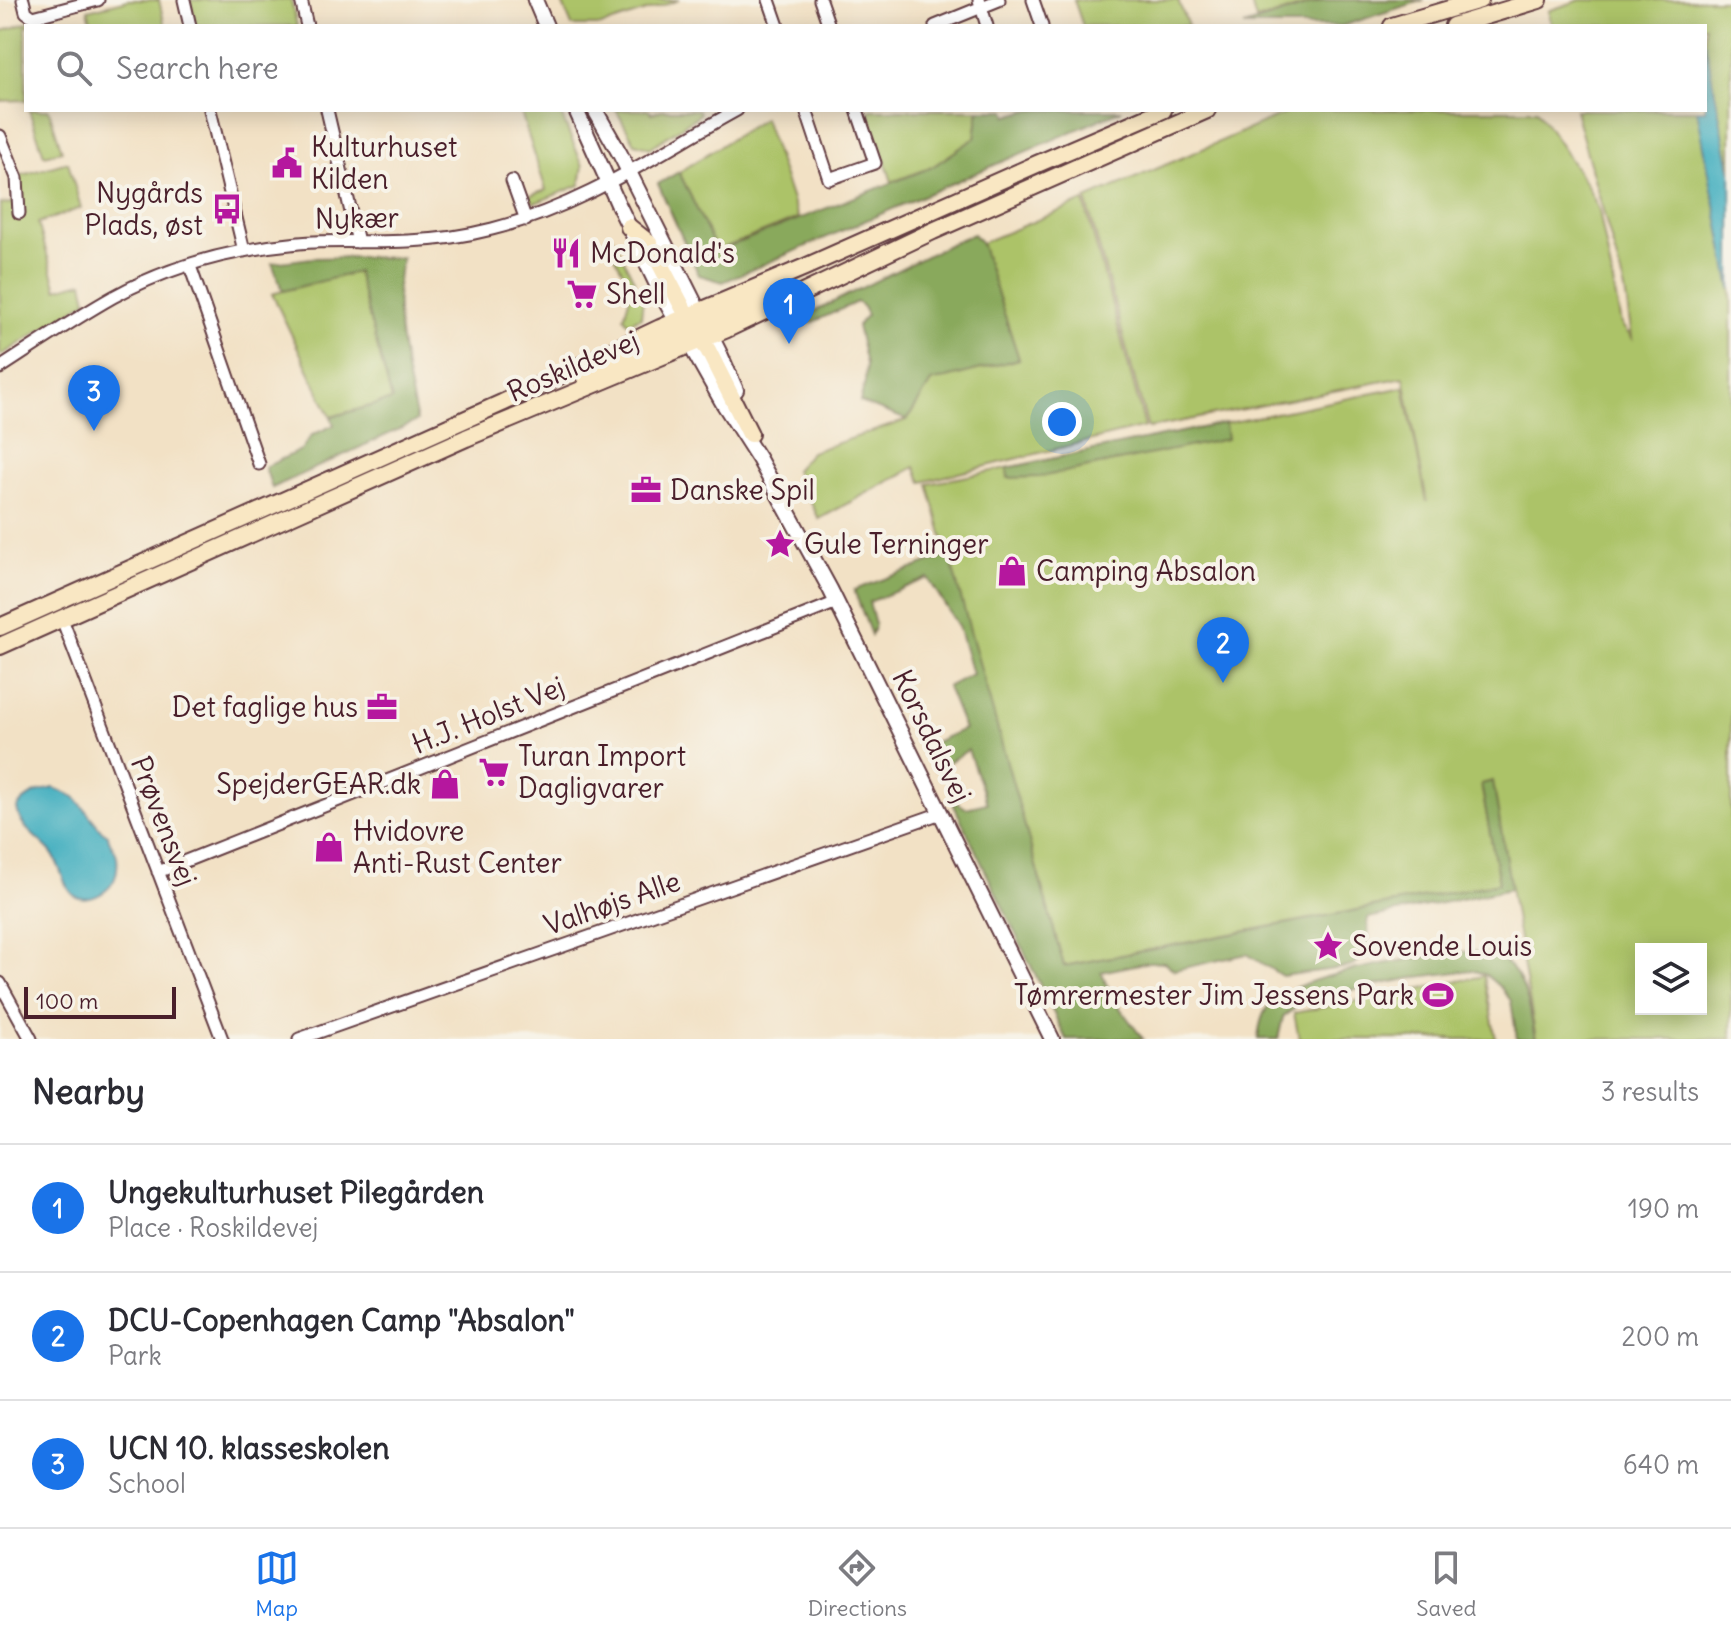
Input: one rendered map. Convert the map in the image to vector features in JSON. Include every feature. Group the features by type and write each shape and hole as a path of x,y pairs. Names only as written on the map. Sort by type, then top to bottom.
{"main road":[{"path":"1399,24 1480,0"},
{"path":"1460,24 1539,0"},
{"path":"693,328 761,298 805,267 1158,112"},
{"name":"Roskildevej","path":"0,646 555,401 605,368 693,328 933,231 1202,112"},
{"path":"629,227 649,243 750,434"},
{"name":"Roskildevej","path":"0,627 502,403 631,341 693,328"}],"street":[{"path":"23,0 26,12 33,17 98,0"},
{"path":"184,0 190,24"},
{"path":"301,0 307,24"},
{"path":"535,0 545,24"},
{"path":"769,0 777,24"},
{"path":"820,0 828,24"},
{"path":"939,24 980,4 999,0"},
{"path":"1033,0 1041,24"},
{"path":"980,4 986,24"},
{"path":"210,112 244,251"},
{"path":"327,112 358,242"},
{"path":"577,112 629,227"},
{"name":"Korsdalsvej","path":"596,112 629,174 723,403 759,459 837,602 1052,1039"},
{"name":"Nykær","path":"0,368 114,297 190,266 244,251 302,243 452,237 526,220 629,174 733,112"},
{"path":"807,112 829,179 875,163 858,112"},
{"path":"0,136 17,178 19,213"},
{"path":"512,181 526,220"},
{"path":"190,266 259,464"},
{"name":"Korsdalsvej","path":"750,434 759,459"},
{"name":"H.J. Holst Vej","path":"158,872 837,602"},
{"name":"Prøvensvej","path":"62,619 222,1039"},
{"name":"Valhøjs Alle","path":"299,1039 941,813"},
{"path":"0,983 31,1039"}],"green space":[{"path":"128,0 159,0 165,24 92,24 88,10"},
{"path":"190,0 291,0 297,24 196,24"},
{"path":"561,0 679,0 607,24 571,24"},
{"path":"1074,0 1178,0 1187,24 1082,24"},
{"path":"1250,0 1323,0 1256,20"},
{"path":"1324,0 1424,0 1348,24 1250,24"},
{"path":"1580,0 1728,0 1731,8 1731,1039 1536,1039 1492,781 1481,785 1500,883 1064,966 928,484 1404,387 1427,502 1404,377 1148,428 1086,199 1288,112 1538,112 1587,185 1599,210 1621,324 1632,338 1625,290 1576,112 1707,112 1707,24 1551,24 1548,11"},
{"path":"29,22 38,22 24,24 24,100 0,101 0,32"},
{"path":"30,112 50,112 62,151 44,155"},
{"path":"521,112 560,112 583,166 580,185 535,203 526,197 546,190"},
{"path":"617,112 700,112 650,148 635,143"},
{"path":"869,112 979,112 975,138 932,167 892,182"},
{"path":"979,112 1007,112 1008,116 1022,112 1117,112 723,282 699,275 658,184 679,172 717,251 932,167 975,138"},
{"path":"764,118 798,218 716,251 679,172"},
{"path":"68,162 81,208 38,223 57,289 83,282 87,301 0,356 0,204 13,203 12,178"},
{"path":"1084,201 1145,427 922,482 915,467 819,519 795,470 811,452 907,420 931,382 1019,359 981,243"},
{"path":"973,234 981,243 1019,359 931,382 907,420 860,402 866,364 857,326 867,315 863,307 857,302 811,323 794,326 803,317"},
{"path":"614,239 643,299 641,317 628,323 624,317 632,289 610,247"},
{"path":"354,257 402,258 397,296 398,318 417,421 272,488 265,467 301,450 312,435 334,425 331,417 392,400 357,272 283,291 272,263"},
{"path":"357,271 392,400 331,417 272,294"},
{"path":"1225,423 1227,439 1040,477 1008,478 1007,468"},
{"path":"949,555 1064,966 1499,883 1481,784 1493,781 1511,889 1368,918 1369,955 1349,967 1282,976 1247,954 1174,970 1164,962 1149,962 1101,972 1114,1000 1143,1039 1066,1039 951,799 966,808 987,803 968,750 936,770 924,747 964,729 947,687 972,674 958,626 928,578 869,602 875,625 871,635 854,590"},
{"path":"1453,952 1479,952 1495,956 1516,973 1527,997 1535,1039 1517,1039 1511,1001 1486,975 1472,970 1331,994 1300,1004 1283,1017 1278,1039 1258,1039 1263,1016 1270,1004 1284,993 1356,969"},
{"name":"Tømrermester Jim Jessens Park","path":"1484,976 1496,1039 1299,1039 1294,1013"}],"water":[{"path":"1707,51 1731,174 1731,289 1697,112 1707,112"},
{"path":"54,788 75,797 108,835 116,854 114,879 106,890 96,896 85,899 71,892 54,857 19,815 17,808 24,800"}],"place":[{"name":"Kulturhuset Kilden","path":"287,163"},
{"name":"Nygårds Plads, øst","path":"227,209"},
{"name":"McDonald's","path":"566,253"},
{"name":"Shell","path":"582,294"},
{"name":"Ungekulturhuset Pilegården","path":"789,344"},
{"name":"UCN 10. klasseskolen","path":"94,431"},
{"name":"Danske Spil","path":"646,490"},
{"name":"Gule Terninger","path":"780,544"},
{"name":"Camping Absalon","path":"1012,571"},
{"name":"DCU-Copenhagen Camp \"Absalon\"","path":"1223,683"},
{"name":"Det faglige hus","path":"382,707"},
{"name":"Turan Import Dagligvarer","path":"494,772"},
{"name":"SpejderGEAR.dk","path":"445,784"},
{"name":"Hvidovre Anti-Rust Center","path":"329,847"},
{"name":"Sovende Louis","path":"1328,946"},
{"name":"Tømrermester Jim Jessens Park","path":"1438,995"}]}
